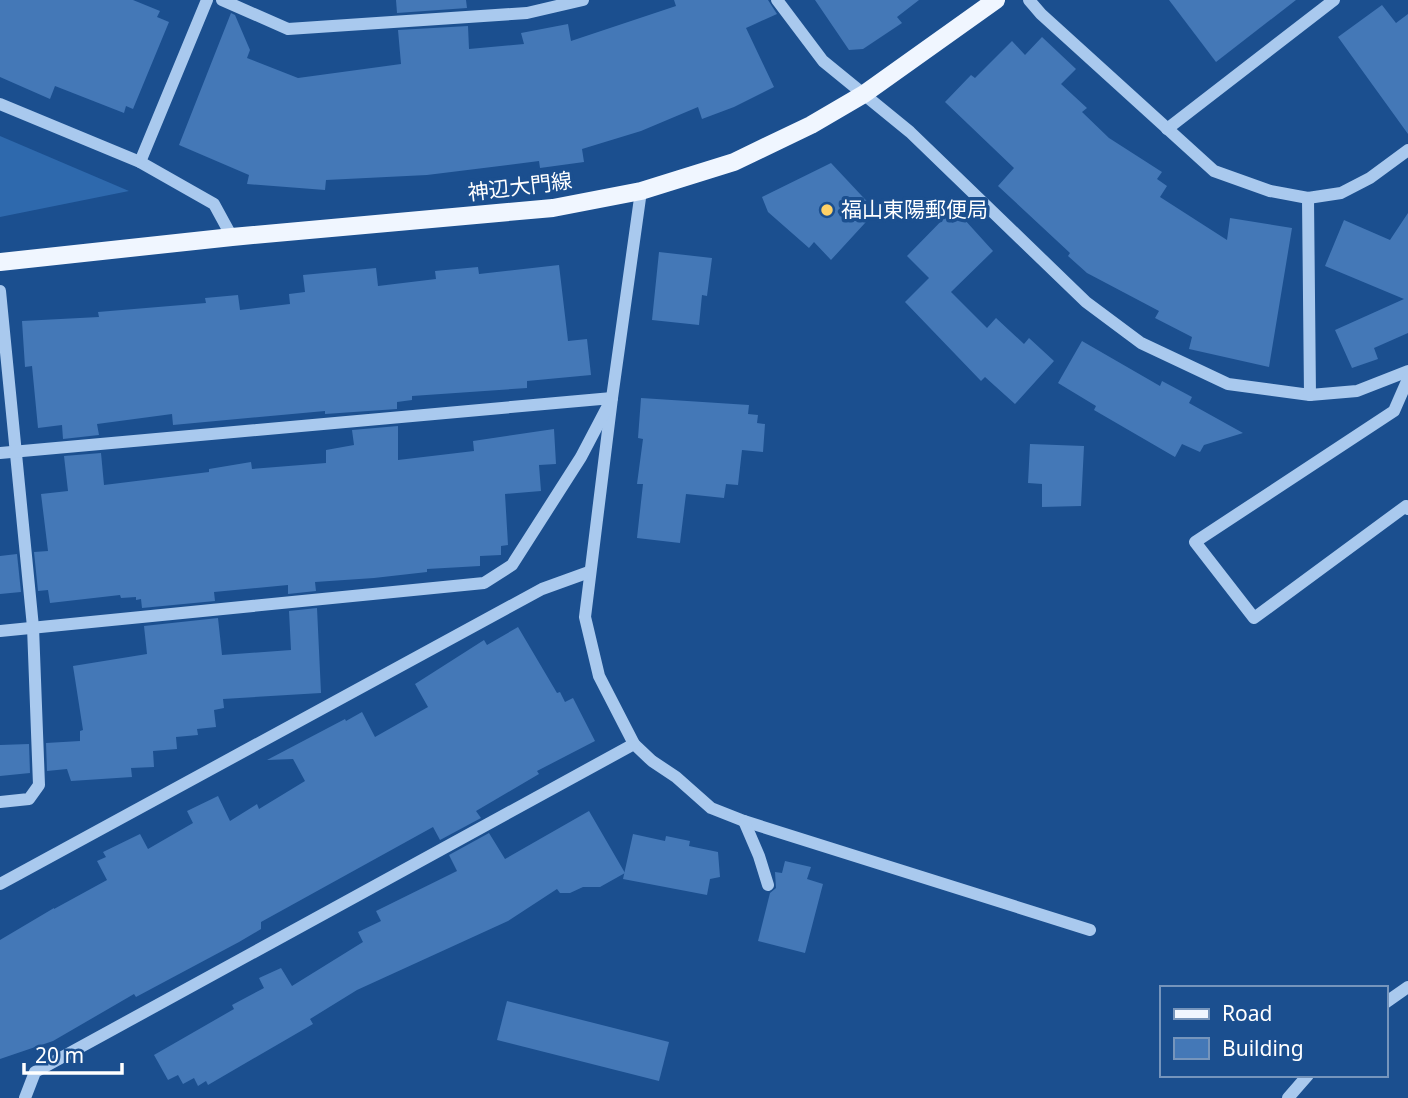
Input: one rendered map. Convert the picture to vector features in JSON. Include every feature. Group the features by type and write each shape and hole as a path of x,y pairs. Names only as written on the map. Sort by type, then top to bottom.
{"main road":[{"name":"神辺大門線","path":"0,262 232,237 554,208 641,191 734,162 811,125 864,93 996,0"}],"street":[{"path":"140,162 207,0"},
{"path":"222,0 288,29 527,13 583,0"},
{"path":"777,0 823,61 910,132 1086,302 1141,343 1228,384 1310,395 1357,391 1408,371"},
{"path":"1029,0 1041,14 1214,171 1270,191 1308,198 1341,193 1370,178 1408,150"},
{"path":"1167,129 1334,0"},
{"path":"0,104 140,162 214,204 232,237"},
{"path":"641,191 585,617 599,676 634,744 711,808 744,821 1090,930"},
{"path":"1308,198 1310,395"},
{"path":"0,291 33,628 39,785 29,799 0,802"},
{"path":"1408,379 1394,411 1195,542 1254,618 1406,506 1408,509"},
{"path":"0,453 612,398"},
{"path":"0,631 484,583 512,565 580,457 612,398"},
{"path":"0,884 542,589 589,572"},
{"path":"25,1098 35,1073 634,744"},
{"path":"744,821 760,856 768,885"},
{"path":"1387,1002 1408,987"},
{"path":"1288,1098 1306,1077"}],"shaded area":[{"path":"0,136 129,191 0,217"}],"building":[{"path":"0,0 133,0 160,11 157,17 169,22 133,109 126,106 124,113 55,86 50,99 0,77"},
{"path":"396,0 466,0 467,8 397,13"},
{"path":"674,0 768,0 777,14 746,28 774,87 702,119 698,107 641,131 582,149 584,162 540,168 539,161 427,175 326,180 325,190 247,184 249,175 179,145 231,13 235,15 250,50 247,58 298,78 401,64 398,30 468,26 469,49 524,44 521,33 568,24 571,41 676,6"},
{"path":"815,0 919,0 897,17 902,23 863,49 849,50"},
{"path":"1169,0 1296,0 1216,62"},
{"path":"1382,5 1396,23 1408,14 1408,134 1338,37"},
{"path":"1042,37 1076,69 1061,84 1087,108 1082,112 1109,138 1162,172 1157,179 1167,186 1160,197 1227,240 1230,218 1292,228 1269,367 1189,349 1192,337 1155,318 1159,311 1087,273 1068,256 1070,253 998,186 1014,168 945,102 971,75 975,78 1012,41 1025,55"},
{"path":"831,163 876,211 831,260 814,242 809,248 768,212 762,197"},
{"path":"954,208 993,251 951,292 987,328 996,318 1024,344 1029,338 1054,361 1015,404 985,377 981,381 905,302 929,278 907,256"},
{"path":"1408,213 1408,333 1374,348 1378,359 1352,368 1335,330 1404,299 1325,266 1344,220 1390,240"},
{"path":"659,252 712,258 707,296 702,295 699,325 652,320"},
{"path":"559,265 568,341 587,339 591,375 527,381 527,388 412,396 412,400 397,402 397,409 325,414 325,411 173,425 172,414 97,424 99,435 63,439 62,425 38,428 32,366 25,367 22,321 99,317 98,312 206,303 205,298 238,295 240,310 290,304 289,294 305,292 303,275 376,268 378,286 436,279 435,271 478,267 479,274"},
{"path":"1082,341 1160,386 1162,381 1192,397 1189,403 1243,433 1204,445 1200,452 1182,444 1175,457 1094,410 1096,406 1058,383"},
{"path":"641,398 749,405 748,414 758,415 757,423 765,424 763,452 742,450 738,485 726,484 724,498 686,494 680,543 637,538 643,484 637,484 643,439 638,438"},
{"path":"398,426 398,460 474,451 473,441 554,429 556,464 539,465 541,491 505,494 508,545 501,546 501,555 480,556 480,566 427,569 427,572 315,582 316,591 288,594 288,585 214,592 215,601 142,608 141,599 121,598 120,595 50,603 48,590 38,591 34,552 48,551 41,494 68,491 64,456 101,453 104,485 209,472 209,469 251,462 252,469 326,463 326,450 354,445 352,430"},
{"path":"1030,444 1084,446 1081,506 1042,507 1042,484 1028,483"},
{"path":"17,554 21,592 0,594 0,556"},
{"path":"317,608 321,693 223,699 224,708 214,710 216,727 197,729 198,735 176,737 177,749 153,751 154,767 131,768 132,777 71,781 67,769 47,771 46,743 80,741 80,731 83,730 73,666 147,654 144,626 218,618 222,655 291,650 289,611"},
{"path":"518,627 557,693 560,692 565,702 573,698 595,741 537,771 539,774 476,811 481,818 440,840 433,827 261,922 261,929 239,942 136,997 134,994 53,1041 0,1059 0,940 107,880 97,861 106,857 103,852 140,834 148,849 193,823 187,811 218,796 230,821 257,804 259,809 305,781 293,759 267,760 362,712 375,737 428,707 415,684 484,640 487,645"},
{"path":"29,744 30,773 0,776 0,745"},
{"path":"589,811 625,873 600,887 583,887 570,893 560,893 557,889 508,921 357,990 310,1019 313,1024 208,1085 206,1081 198,1086 194,1078 183,1084 178,1075 168,1080 154,1055 234,1009 232,1005 264,988 259,978 281,968 292,986 363,942 358,932 381,921 376,911 457,871 449,855 489,833 505,859"},
{"path":"633,834 665,841 666,836 690,841 689,846 718,852 720,877 710,879 707,895 623,879"},
{"path":"785,861 811,867 807,879 823,884 805,953 758,941 770,893 776,888 775,872 782,873"},
{"path":"507,1001 669,1042 659,1081 497,1040"}],"place":[{"name":"福山東陽郵便局","path":"827,210"}]}
